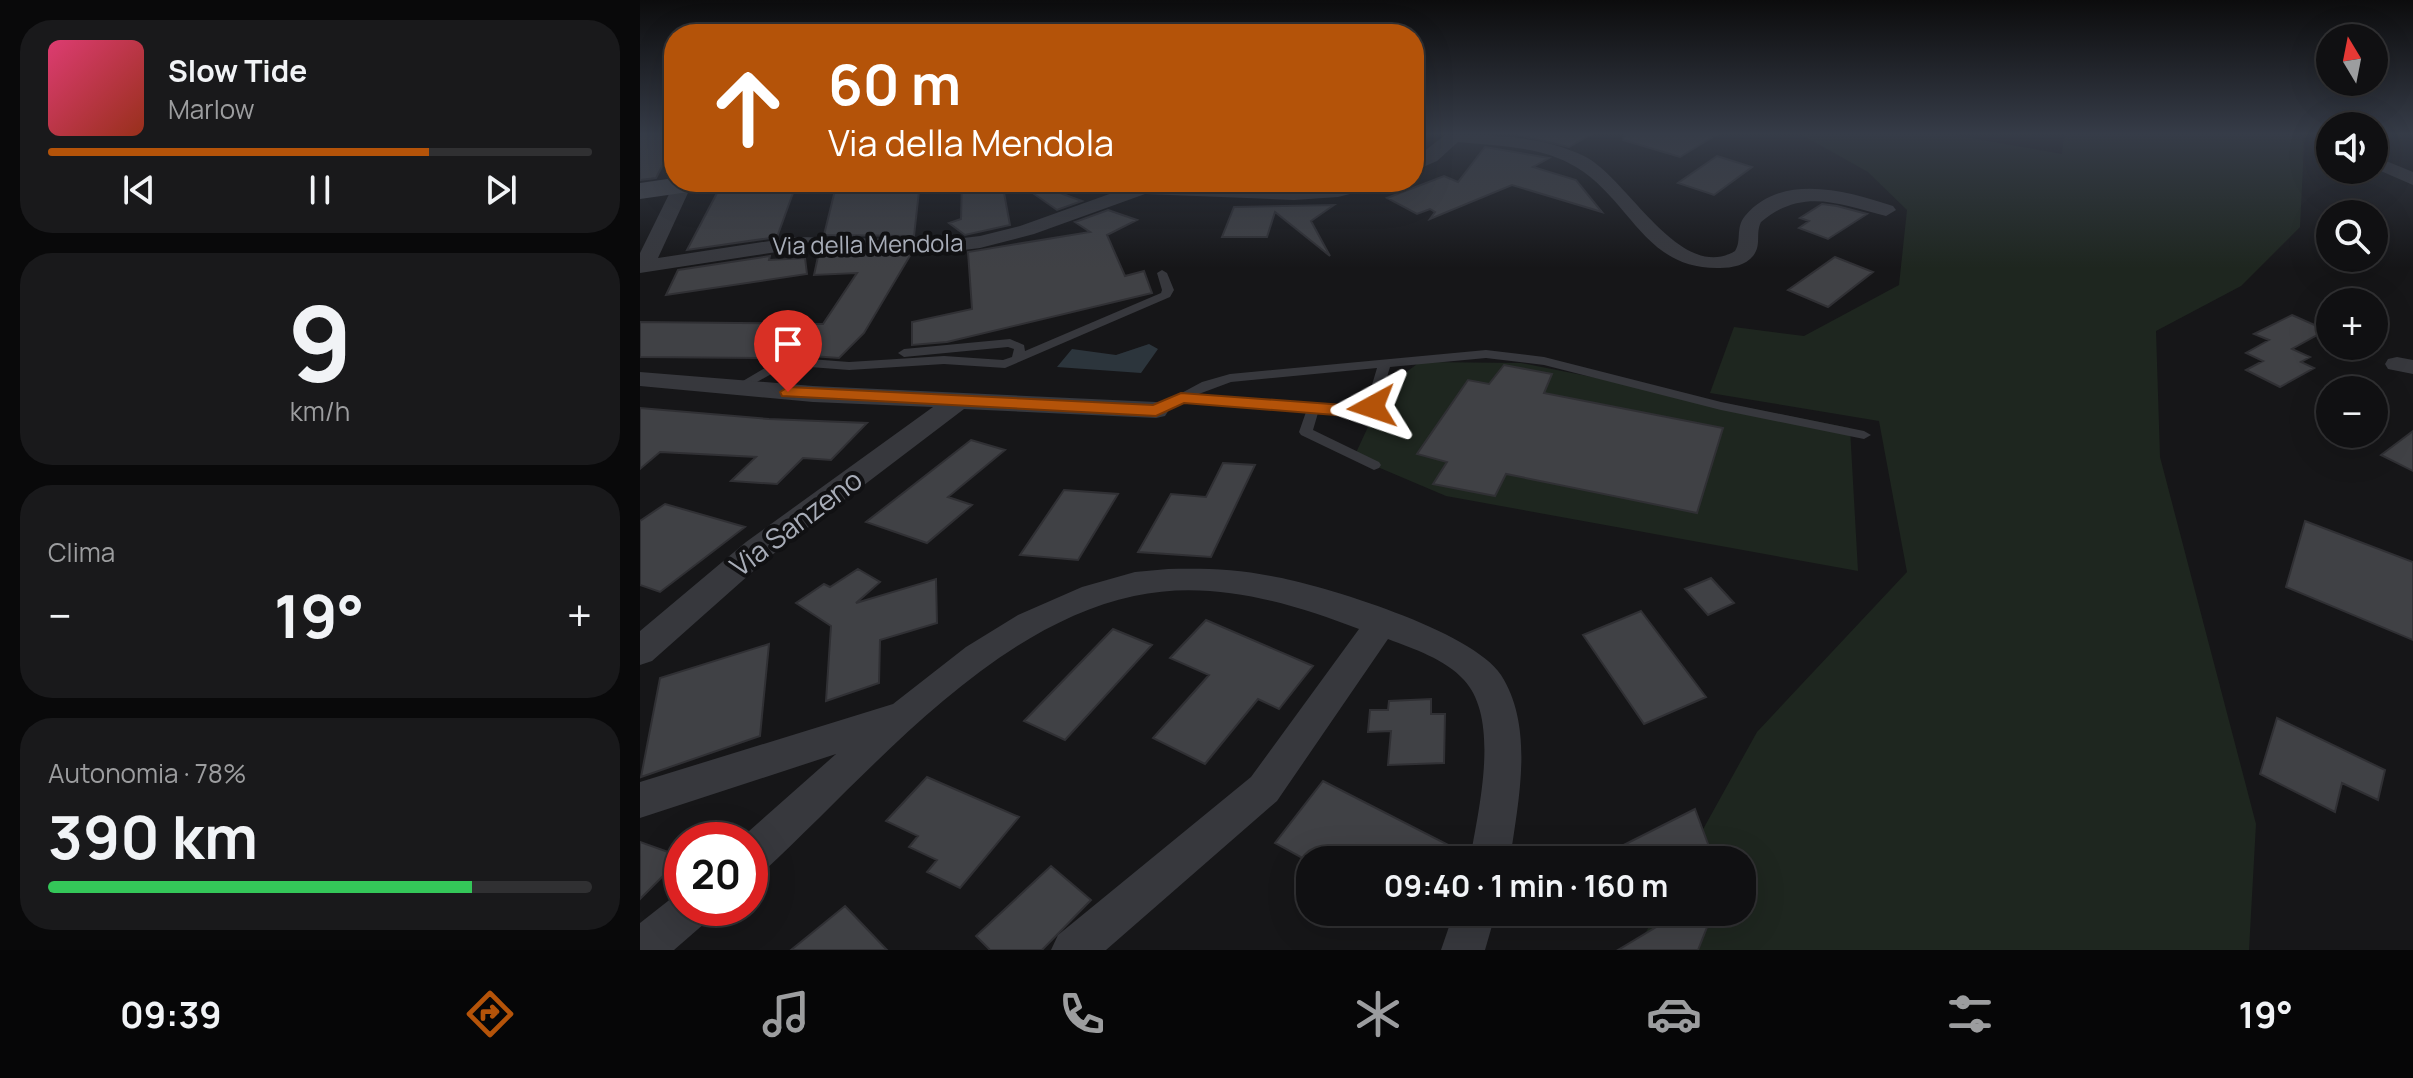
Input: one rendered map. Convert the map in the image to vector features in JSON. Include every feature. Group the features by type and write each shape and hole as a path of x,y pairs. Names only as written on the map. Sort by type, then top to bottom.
{"street":[{"path":"1606,179 1664,245 1674,253 1702,261 1723,262 1741,257 1749,246 1746,227 1750,219 1794,195 1827,193 1886,210"},
{"path":"640,191 664,187"},
{"path":"642,266 685,192"},
{"name":"Via della Mendola","path":"642,266 796,243 880,242 947,246 980,242 1027,230 1132,192"},
{"name":"Via della Mendola","path":"1244,192 1323,192"},
{"path":"640,379 957,402 1156,410"},
{"name":"Via Sanzeno","path":"640,651 757,550 957,402"},
{"path":"768,841 903,717 1015,633 1089,598 1135,584 1205,582 1271,588 1433,643 1477,669 1495,695 1501,749 1491,846"},
{"path":"1073,950 1264,789 1381,624"},
{"path":"640,800 903,717"},
{"path":"641,950 669,926"},
{"path":"1463,950 1471,926"}],"lane":[{"path":"737,388 773,368 791,362 849,366 959,360 996,365 1017,359 1166,295 1162,273"},
{"path":"880,355 1010,343 1020,348 1017,359"},
{"path":"1156,410 1230,378 1486,354 1544,361 1721,406 1864,435"},
{"path":"1181,398 1360,412 1372,407 1385,363"},
{"path":"1313,409 1306,432 1374,465"}],"shaded area":[{"path":"1876,179 2302,179 2300,227 2241,286 2156,331 2160,457 2256,824 2249,950 1636,950 1649,926 1756,926 1756,846 1694,846 1757,732 1907,572 1879,421 1710,393 1734,327 1804,336 1899,285 1907,210"},
{"path":"1149,344 1158,349 1141,373 1057,367 1072,349 1116,355"},
{"path":"1420,362 1521,363 1850,428 1858,571 1446,496 1354,457 1387,386"}],"building":[{"path":"1435,179 1458,182 1460,179 1574,179 1602,212 1512,185 1430,219 1435,212 1430,209 1417,214 1387,198 1403,192 1424,192 1424,184"},
{"path":"1683,179 1735,179 1714,195 1678,183"},
{"path":"793,192 777,237 687,250 717,193"},
{"path":"835,192 919,192 914,236 824,235"},
{"path":"962,192 1004,192 1010,225 965,235 949,223 961,219"},
{"path":"1031,192 1057,192 1082,201 1057,210"},
{"path":"1822,204 1867,214 1828,239 1799,228 1809,221 1800,218"},
{"path":"1334,205 1311,221 1330,256 1275,212 1267,237 1222,237 1234,207"},
{"path":"1108,210 1137,220 1107,235 1125,276 1144,271 1152,293 947,342 912,345 912,322 972,309 968,252 1090,232 1075,222"},
{"path":"819,252 911,254 864,333 839,358 797,355 779,358 640,357 640,322 823,324 857,273 814,275"},
{"path":"770,256 769,260 805,258 807,274 666,295 678,270"},
{"path":"1835,257 1873,272 1828,307 1788,290"},
{"path":"2292,315 2316,326 2316,336 2292,349 2310,357 2301,362 2314,368 2280,387 2246,370 2263,361 2246,353 2269,340 2254,334"},
{"path":"1504,365 1552,374 1544,393 1723,428 1697,513 1506,474 1495,496 1433,484 1447,462 1417,454 1468,380 1489,384"},
{"path":"640,408 769,419 867,423 831,460 803,458 777,484 731,481 756,457 660,452 640,469"},
{"path":"2413,431 2413,471 2381,455"},
{"path":"971,440 1005,450 948,497 972,505 927,543 866,522"},
{"path":"1223,463 1255,465 1211,557 1138,552 1171,494 1206,497"},
{"path":"1064,490 1118,494 1078,560 1020,555"},
{"path":"665,504 745,527 660,592 640,585 640,521"},
{"path":"2305,521 2413,562 2413,640 2286,587"},
{"path":"858,569 880,582 856,603 936,579 937,623 880,640 879,683 826,701 831,626 796,603 824,584 830,587"},
{"path":"1711,578 1734,603 1708,615 1685,589"},
{"path":"1641,611 1706,697 1644,724 1583,635"},
{"path":"1206,620 1313,666 1279,709 1258,699 1205,764 1153,738 1209,675 1170,658"},
{"path":"1113,629 1152,645 1065,740 1024,721"},
{"path":"769,644 760,736 641,777 660,678"},
{"path":"1431,699 1431,714 1445,714 1444,763 1388,765 1391,731 1368,732 1370,710 1388,710 1389,701"},
{"path":"2277,718 2385,770 2378,800 2342,783 2335,812 2260,774"},
{"path":"927,777 1019,817 960,888 927,872 937,860 909,847 918,836 886,821"},
{"path":"1323,781 1450,846 1296,846 1296,855 1275,843"},
{"path":"1695,809 1709,846 1622,846"},
{"path":"640,842 664,851 664,875 640,899"},
{"path":"1051,866 1091,900 1042,950 990,950 976,936"},
{"path":"845,906 887,950 791,950"},
{"path":"1707,926 1698,950 1618,950 1656,927"}],"route":[{"path":"788,392 979,404 1156,410 1181,398 1360,412 1372,407"}]}
